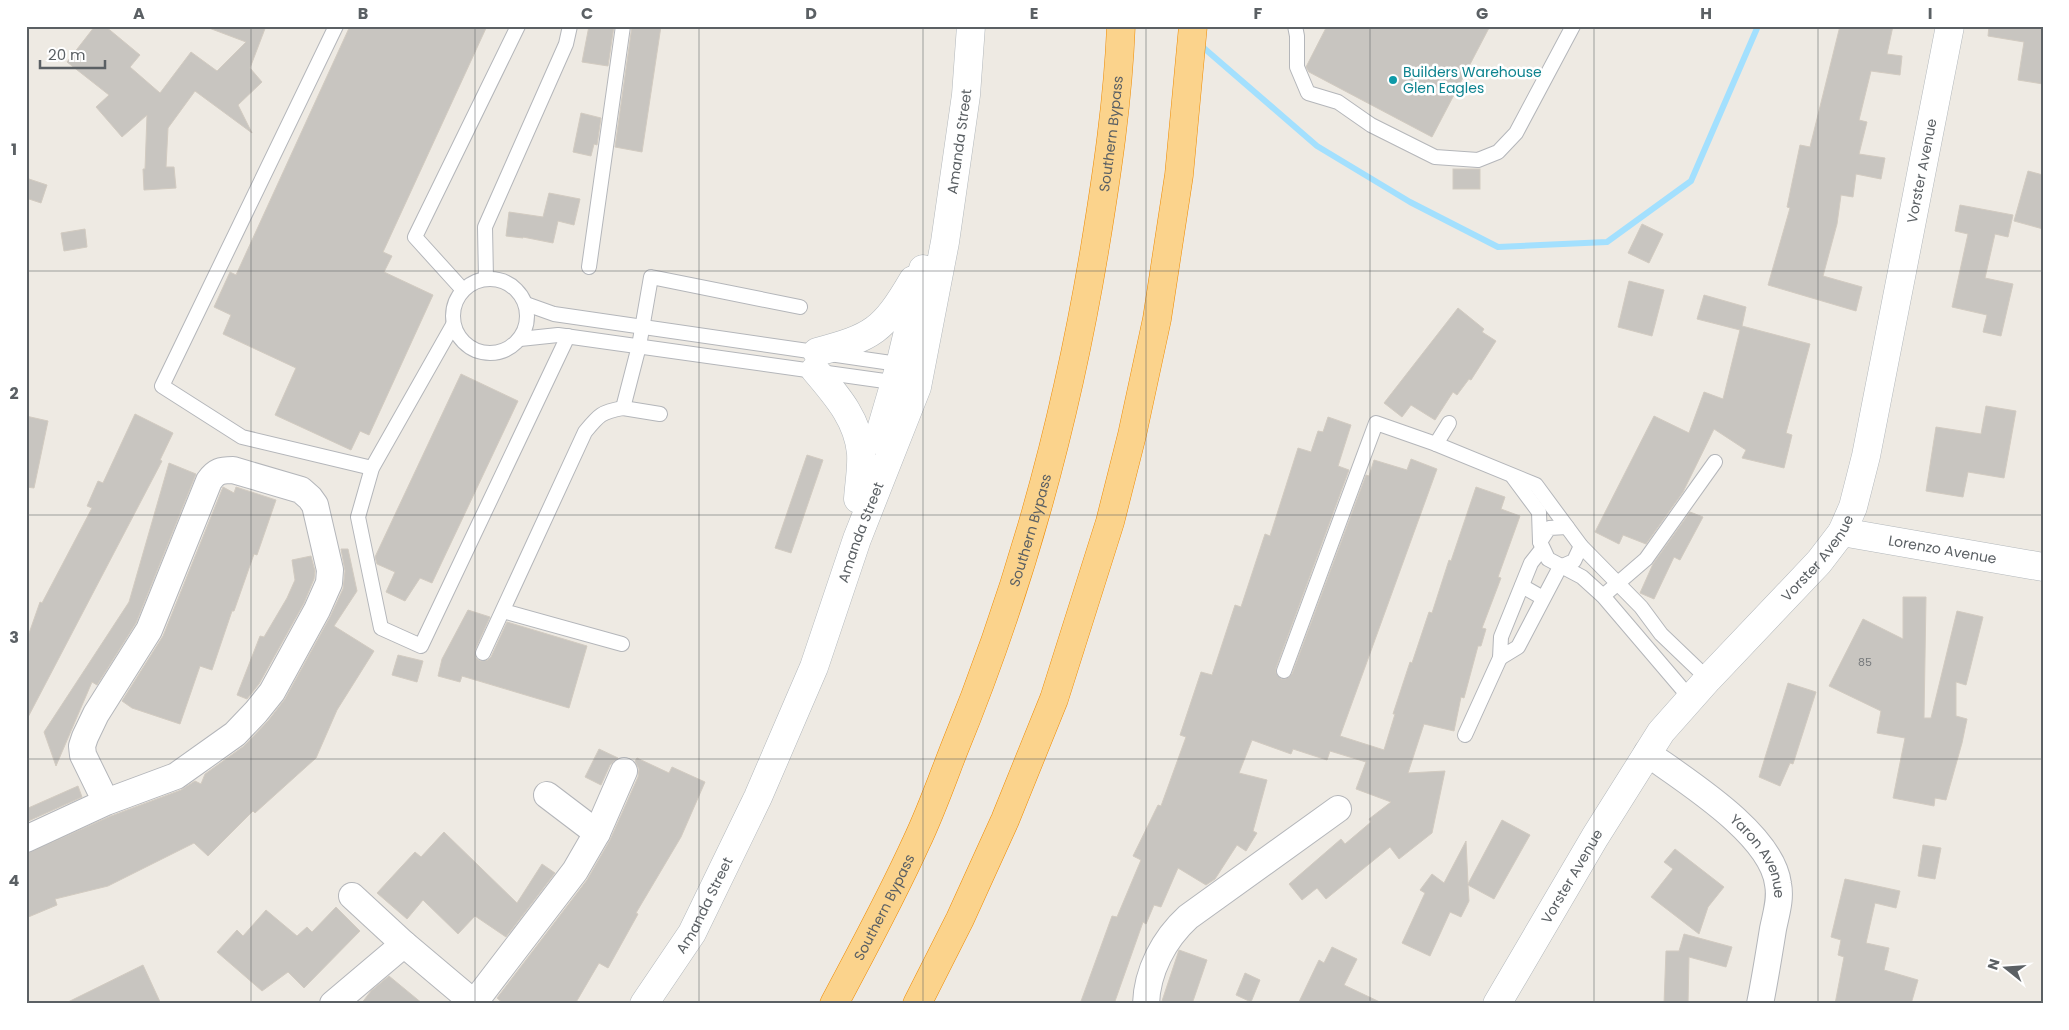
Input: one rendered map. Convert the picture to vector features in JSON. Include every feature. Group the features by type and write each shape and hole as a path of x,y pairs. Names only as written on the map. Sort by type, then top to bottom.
{"highway":[{"name":"Southern Bypass","path":"834,1004 888,903 918,840 981,685 1020,571 1061,420 1083,321 1108,170 1121,26"},
{"path":"917,1004 960,919 1005,820 1051,708 1110,522 1132,435 1157,319 1179,175 1193,26"}],"street":[{"name":"Amanda Street","path":"630,1004 679,931 709,877 798,680 824,609 858,499 908,376 943,148 955,26"},
{"name":"Amanda Street","path":"644,1004 692,932 758,797 814,667 908,376 945,242 966,95 971,26"},
{"name":"Vorster Avenue","path":"1497,1004 1661,732 1699,688 1806,576 1842,532 1853,507 1866,456 1950,26"},
{"path":"858,499 861,455 855,425 816,361 869,335 885,322 898,305 924,262"},
{"path":"26,839 106,802 176,776 235,734 272,692 318,610 329,583 330,570 315,505 301,490 233,470 221,470 214,474 209,481 149,630 96,714 85,737 83,755 106,802"},
{"name":"Lorenzo Avenue","path":"1842,532 2043,567"},
{"name":"Yaron Avenue","path":"1647,753 1708,797 1748,832 1770,857 1778,879 1778,903 1760,1004"},
{"path":"352,896 474,1004 575,871 597,833 624,771"},
{"path":"546,795 597,833"},
{"path":"1146,1004 1152,972 1164,946 1175,929 1188,917 1338,808"},
{"path":"333,1004 404,944"}],"lane":[{"path":"336,26 162,386 242,436 372,468"},
{"path":"463,290 415,237 518,26"},
{"path":"486,278 485,227 566,44 570,26"},
{"path":"589,267 623,26"},
{"path":"1295,26 1297,36 1297,67 1308,93 1338,102 1372,125 1435,157 1478,160 1498,152 1516,133 1573,26"},
{"path":"623,408 639,346 651,277 800,307"},
{"path":"486,278 498,279 510,284 520,293 526,304 527,323 520,339 500,353 488,354 476,351 466,345 458,336 453,325 452,313 456,300 463,290 473,282 486,278"},
{"path":"526,304 554,314 643,326 816,361 908,376"},
{"path":"453,325 372,468 358,517 381,628 421,646 568,336"},
{"path":"520,339 558,335 639,346 816,361"},
{"path":"483,653 585,432 606,411 623,408 660,414"},
{"path":"1436,444 1449,423"},
{"path":"1284,670 1376,424 1436,444 1536,485 1580,546 1640,607 1699,688"},
{"path":"1604,596 1646,559 1715,462"},
{"path":"1513,477 1539,512 1541,546 1548,559 1582,577 1699,688"},
{"path":"1465,735 1500,658 1500,637 1531,563 1549,528 1567,527"},
{"path":"1500,658 1518,647 1560,567 1574,561 1580,546"},
{"path":"1522,586 1543,598"},
{"path":"502,611 622,644"}],"building":[{"path":"95,26 105,26 140,55 130,67 160,93 191,52 217,71 246,42 209,28 209,26 266,26 250,68 262,82 238,105 252,133 195,91 168,128 166,167 174,167 176,188 144,190 143,169 145,169 147,115 122,137 96,107 109,95 67,62"},
{"path":"350,26 487,26 383,252 392,256 384,272 433,295 369,435 360,431 351,450 275,415 296,368 223,334 231,315 214,307 230,272 236,275"},
{"path":"589,26 614,26 608,66 582,62"},
{"path":"632,26 661,26 642,152 615,147"},
{"name":"Builders Warehouse Glen Eagles","path":"1327,26 1490,26 1432,137 1309,72 1306,67"},
{"path":"1840,26 1893,26 1887,54 1902,56 1900,75 1871,71 1859,120 1867,122 1859,154 1885,158 1881,179 1856,174 1853,197 1841,195 1837,224 1823,276 1862,287 1856,311 1768,285 1790,208 1787,207 1800,145 1810,147"},
{"path":"1989,26 2043,26 2043,84 2018,80 2024,42 1988,36"},
{"path":"581,113 601,118 597,145 594,144 591,156 573,152"},
{"path":"1453,169 1480,169 1480,189 1453,189"},
{"path":"2028,171 2043,175 2043,229 2014,221"},
{"path":"26,178 47,185 41,203 26,198"},
{"path":"549,193 580,199 574,225 558,221 553,243 523,237 506,236 509,212 543,217"},
{"path":"1960,205 2013,215 2008,237 1995,234 1985,278 2013,284 2001,336 1983,332 1987,315 1952,307 1968,234 1955,231"},
{"path":"1642,224 1663,234 1649,263 1628,253"},
{"path":"85,229 87,247 64,251 61,233"},
{"path":"1629,281 1664,290 1652,336 1618,327"},
{"path":"1704,295 1746,307 1742,326 1810,344 1786,433 1792,435 1784,468 1742,458 1746,450 1714,429 1683,492 1646,544 1623,535 1619,544 1595,532 1654,416 1689,433 1704,392 1723,399 1740,330 1697,319"},
{"path":"1458,308 1484,329 1482,332 1496,341 1471,380 1469,379 1457,395 1453,392 1435,420 1411,405 1402,417 1384,403"},
{"path":"461,374 518,401 432,583 420,578 405,601 386,592 395,572 377,564 375,557"},
{"path":"1986,406 2016,411 2004,478 1968,472 1963,497 1926,491 1936,427 1981,434"},
{"path":"135,414 173,433 160,460 162,461 26,721 26,642 40,602 42,603 92,508 87,506 98,481 103,483"},
{"path":"26,416 48,421 34,488 26,487"},
{"path":"1328,417 1351,425 1338,466 1349,470 1276,668 1276,673 1281,679 1286,679 1292,674 1366,475 1369,476 1374,460 1407,470 1411,459 1437,469 1340,736 1384,750 1395,714 1393,714 1410,662 1412,663 1429,612 1432,613 1476,487 1505,497 1501,509 1520,516 1498,577 1501,578 1482,628 1486,629 1481,646 1478,646 1464,698 1461,697 1454,731 1424,724 1408,773 1445,771 1432,833 1399,859 1390,847 1326,899 1317,888 1302,900 1289,884 1341,839 1345,844 1371,822 1369,819 1391,802 1356,789 1366,762 1330,751 1327,760 1293,749 1291,754 1252,740 1239,773 1267,780 1253,831 1257,833 1246,851 1237,845 1215,879 1206,885 1178,868 1161,907 1154,905 1146,924 1143,922 1114,1004 1080,1004 1112,916 1117,917 1141,860 1133,856 1158,805 1161,806 1186,737 1180,735 1201,672 1212,675 1235,605 1241,607 1265,534 1270,536 1298,448 1311,452 1318,431 1323,432"},
{"path":"807,455 823,460 791,553 775,548"},
{"path":"169,463 196,474 136,623 97,685 92,682 56,766 44,732 129,602"},
{"path":"223,487 234,493 236,487 276,500 257,555 254,554 234,611 232,611 212,670 200,666 180,724 132,708 122,701 163,636"},
{"path":"1690,512 1703,517 1680,560 1674,557 1654,599 1640,593 1653,564"},
{"path":"341,549 348,549 357,591 334,626 374,651 337,710 316,758 255,813 253,811 208,856 194,843 108,886 55,899 57,905 26,918 26,854 111,816 181,790 195,781 201,784 205,774 244,746 268,721 285,699 330,617 343,589 345,571"},
{"path":"311,556 315,571 314,579 304,603 259,684 247,699 237,695 260,636 264,637 287,598 295,580 292,560"},
{"path":"1903,597 1926,597 1924,718 1931,718 1957,611 1983,617 1966,685 1956,682 1956,716 1967,719 1962,743 1946,800 1935,798 1934,806 1893,798 1905,738 1877,733 1881,711 1829,686 1863,619 1903,639"},
{"path":"468,610 490,617 475,650 476,658 480,661 488,660 491,657 507,622 587,646 569,708 462,676 460,682 438,676 442,659"},
{"path":"398,655 423,661 417,682 392,675"},
{"path":"1788,683 1816,692 1793,764 1790,763 1780,786 1759,777"},
{"path":"599,749 618,758 610,765 601,785 585,777"},
{"path":"637,758 669,773 672,767 705,782 681,837 636,913 638,914 608,968 599,963 575,1004 504,1004 497,998 587,880 610,840 638,777 639,769 635,761"},
{"path":"78,786 82,797 26,822 26,809"},
{"path":"1502,820 1530,835 1494,899 1468,885 1469,901 1461,917 1450,912 1430,956 1402,943 1425,893 1420,890 1432,874 1444,883 1466,841 1468,884"},
{"path":"444,832 517,903 542,864 555,873 506,937 475,916 458,934 423,900 407,919 377,893 415,852 421,857"},
{"path":"1923,845 1941,848 1935,879 1918,876"},
{"path":"1675,849 1724,887 1708,907 1699,934 1651,897 1673,869 1664,862"},
{"path":"1845,879 1900,891 1896,908 1875,903 1866,943 1889,948 1884,970 1918,980 1911,1004 1835,1004 1844,957 1838,955 1841,940 1831,937"},
{"path":"336,907 360,931 304,988 288,972 262,991 217,952 237,930 243,936 266,910 297,936 307,927 312,932"},
{"path":"1684,934 1732,947 1726,967 1689,957 1688,1004 1664,1004 1666,951 1679,951"},
{"path":"1332,947 1357,959 1344,985 1384,1004 1298,1004 1319,960 1324,963"},
{"path":"1179,950 1207,960 1192,1004 1161,1004"},
{"path":"143,965 161,1004 64,1004"},
{"path":"1245,973 1260,980 1251,1002 1236,995"},
{"path":"389,976 423,1004 361,1004 371,991"}],"waterway":[{"path":"1198,43 1317,146 1410,202 1498,247 1607,242 1691,181 1758,26"}],"place":[{"name":"Builders Warehouse Glen Eagles","path":"1393,80"}]}
